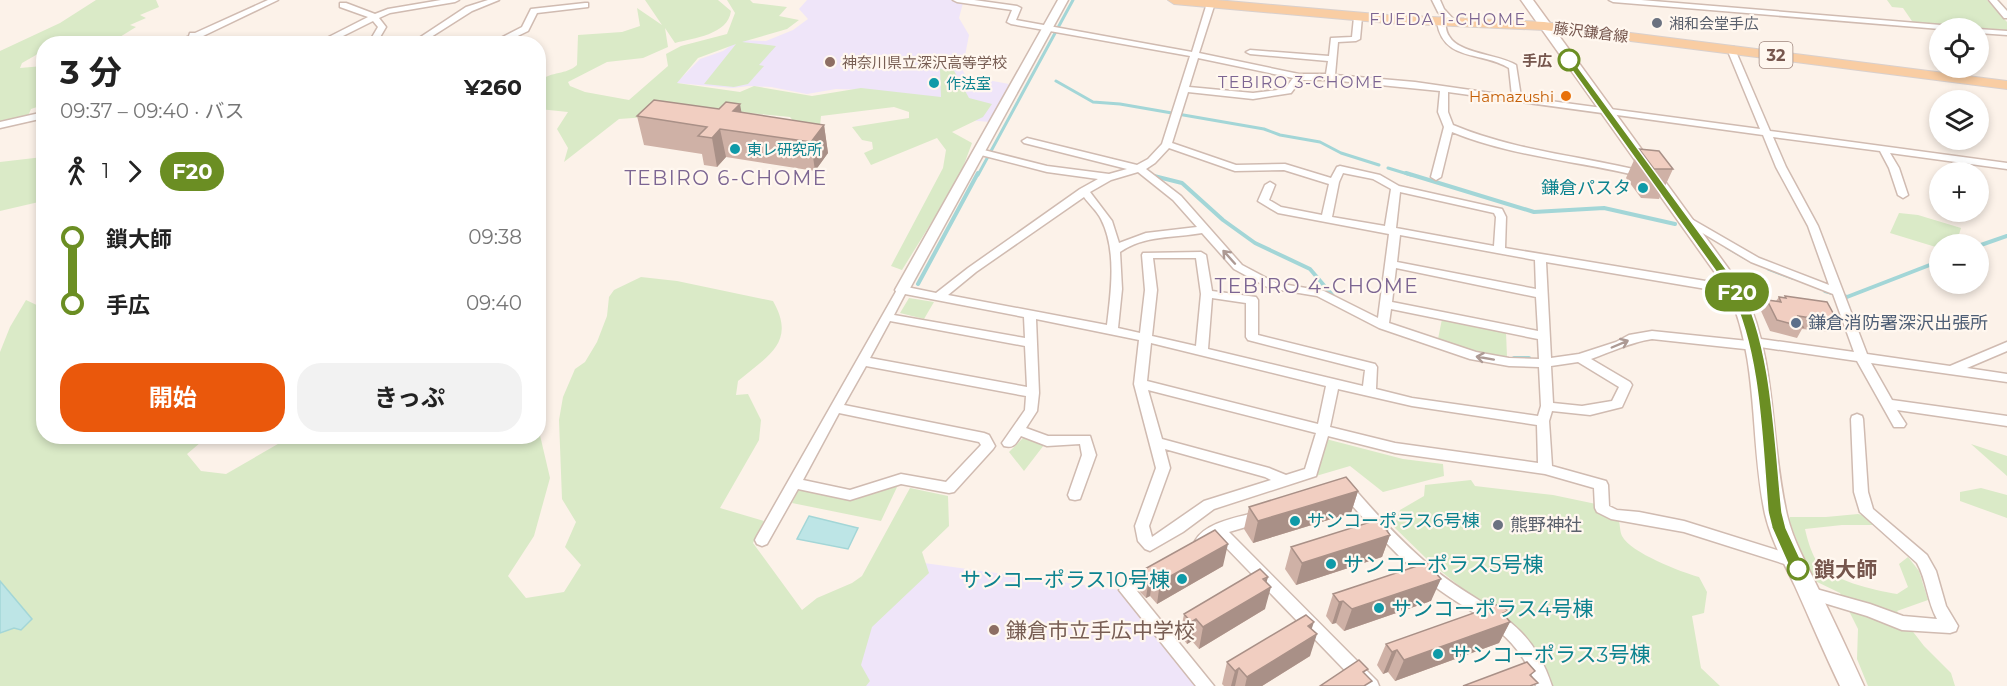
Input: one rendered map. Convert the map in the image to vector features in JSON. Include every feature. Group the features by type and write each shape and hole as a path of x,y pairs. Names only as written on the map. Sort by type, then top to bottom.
{"main road":[{"name":"藤沢鎌倉線","path":"1174,0 1255,4 1358,17 1544,26 2007,85"},
{"path":"1527,0 1736,290 1746,311 1764,400 1775,512 1779,528 1852,686"}],"street":[{"path":"193,35 274,0"},
{"path":"360,0 343,5 374,16 382,27 377,36"},
{"path":"335,36 387,11 455,0"},
{"path":"426,36 468,9 495,0"},
{"path":"529,0 534,11"},
{"path":"957,0 1019,4 1011,22 1196,55 1299,77 1330,77 1444,89 2007,166"},
{"path":"762,540 1063,0"},
{"path":"1436,0 1447,22 1448,42 1470,52 1506,62 1513,67 1517,99"},
{"path":"1613,0 1929,26"},
{"path":"1993,0 2007,16"},
{"path":"938,297 972,270 1084,191 1108,177 1140,169 1151,163 1167,144 1211,3"},
{"path":"534,11 585,6"},
{"path":"510,36 525,29 534,11"},
{"path":"1330,77 1334,40 1353,41 1356,39 1358,17"},
{"path":"1989,32 2007,33"},
{"path":"1731,49 1767,134 1813,226 1862,358 1899,424"},
{"path":"1250,52 1333,59"},
{"path":"1185,89 1260,96 1288,91 1299,77"},
{"path":"1436,177 1449,127 1443,112 1444,89"},
{"path":"0,125 36,117"},
{"path":"1449,127 1477,138 1524,151 1617,166 1655,177"},
{"path":"1027,141 1140,169 1177,198 1238,267 1273,285 1320,293 1383,325 1474,356 1509,363 1543,363 1580,358 1620,345 1633,338 1652,334 1754,344 2007,378"},
{"path":"1167,144 1235,168 1286,167 1334,182"},
{"path":"1884,150 1894,168 1902,195"},
{"path":"980,152 1047,168 1108,177"},
{"path":"1326,218 1334,182 1340,169 1376,177 1396,188 1498,211 1500,217 1499,251"},
{"path":"1270,185 1263,201 1278,210 1499,251 1736,290"},
{"path":"1383,325 1391,264 1396,188"},
{"path":"1084,191 1107,220 1114,251 1116,289 1112,330"},
{"path":"1683,218 1755,260 1838,292"},
{"path":"1114,251 1130,240 1145,236 1181,234 1204,229"},
{"path":"1202,351 1207,294 1201,255 1147,255 1150,290 1140,384 1163,468 1142,526 1143,537 1150,545 1209,505 1311,472 1333,384"},
{"path":"1540,258 1546,406 1543,421 1545,469"},
{"path":"1391,264 1541,294"},
{"path":"902,290 1144,337 1412,402 1543,421"},
{"path":"1207,294 1252,300 1252,337 1371,367 1369,393"},
{"path":"1386,304 1542,336"},
{"path":"1009,443 1031,411 1033,393 1030,314"},
{"path":"887,316 1030,343"},
{"path":"1951,370 2007,346"},
{"path":"1546,406 1581,412 1598,411 1617,404 1626,385 1580,358"},
{"path":"863,361 1033,393"},
{"path":"1140,384 1395,448 1545,469 1601,485 1603,509 1616,515 1700,530 1794,561"},
{"path":"1888,404 2007,421"},
{"path":"795,483 850,495 901,479 949,488 987,446 984,438 835,408"},
{"path":"1809,592 1852,604 1902,623 1950,626 1939,608 1929,571 1922,559 1867,512 1861,492 1857,419"},
{"path":"1018,430 1047,441 1085,439 1089,455 1075,495"},
{"path":"1156,442 1269,473 1285,480"},
{"path":"1335,493 1346,489 1377,524 1430,575 1494,620 1516,639 1532,656 1544,686"},
{"path":"1190,548 1218,530 1271,513"},
{"path":"1218,530 1371,686"},
{"path":"1163,566 1127,590 1206,686"}],"shaded area":[{"name":"神奈川県立深沢高等学校","path":"807,0 950,0 963,3 959,18 969,35 963,66 960,66 966,76 1009,84 989,122 958,119 867,90 836,89 807,94 771,87 733,88 676,83 700,59 723,51 739,40 766,41 793,30 808,19 799,9"},
{"name":"鎌倉市立手広中学校","path":"895,559 1120,590 1200,686 849,686"}],"green space":[{"path":"96,0 156,0 159,7 140,15 146,18 130,25 136,27 121,36 36,36 36,55 22,63 20,68 36,67 36,107 31,109 27,118 0,124 0,51 60,23"},
{"path":"645,0 718,0 731,11 724,25 700,37 675,43 665,28 668,47 643,58 607,62 568,82 570,86 585,92 629,100 668,66 666,54 681,46 727,34 735,13 727,0 750,0 753,3 787,7 779,16 799,20 787,29 742,42 776,46 759,65 764,66 748,84 734,87 704,84 736,44 698,58 677,83 740,92 754,86 812,96 861,88 941,97 940,69 952,67 969,98 992,104 983,117 952,132 972,143 959,178 902,270 891,266 943,168 946,150 937,138 871,165 864,153 873,149 872,142 862,140 852,127 909,118 909,112 894,107 821,116 820,126 799,128 790,117 730,111 619,119 564,162 568,148 557,129 568,112 546,110 546,78 577,65 578,35 622,32 640,26 637,8 662,25"},
{"path":"1887,0 1987,0 2007,22 2007,31 1989,30 1989,18 1929,18 1929,25 1914,24 1903,8 1892,7"},
{"path":"36,158 36,203 0,211 0,162"},
{"path":"1899,213 1918,215 1929,218 1929,222 1941,222 1961,228 1959,234 1929,234 1929,245 1890,233"},
{"path":"641,277 677,281 773,301 780,315 782,328 780,338 768,356 738,381 736,395 748,394 761,420 759,440 720,508 764,521 753,543 802,610 817,598 852,583 862,576 910,488 948,496 949,526 922,552 929,573 872,627 861,665 870,681 866,686 0,686 0,352 10,327 26,300 36,305 36,444 199,444 187,454 201,471 226,474 278,444 542,444 550,478 534,536 508,576 526,598 564,592 581,565 565,547 576,522 562,499 559,420 563,397 575,369 585,362 597,342 607,316 609,297 614,290"},
{"path":"909,298 934,302 924,319 900,313"},
{"path":"1442,319 1506,332 1507,357 1478,352 1438,339"},
{"path":"1023,438 1044,445 1024,471 1009,452"},
{"path":"1326,439 1403,459 1443,464 1444,476 1383,492 1350,466 1316,476"},
{"path":"1971,444 2007,456 2007,476"},
{"path":"1471,480 1475,486 1553,495 1596,504 1611,518 1619,521 1622,536 1635,549 1669,566 1699,577 1707,592 1704,613 1692,616 1701,668 1720,686 1552,686 1494,614 1432,564 1394,527 1400,510 1424,496 1425,485"},
{"path":"898,485 881,521 792,503 798,491 803,489 851,500"},
{"path":"1981,488 2007,495 2007,518 1960,501 1960,492"},
{"path":"1858,514 1867,516 1878,525 1842,525 1805,529 1816,560 1831,574 1842,579 1897,594 1908,587 1899,564 1908,557 1919,571 1928,600 1897,611 1924,646 1951,673 1955,686 1868,686 1857,659 1858,629 1840,593 1813,580 1789,521 1790,517"}],"water":[{"path":"809,516 858,528 848,549 797,539"},
{"path":"0,581 32,619 21,630 14,628 0,633"}],"building":[{"path":"654,100 719,109 726,102 740,104 733,111 824,125 811,142 720,129 712,138 698,136 707,127 637,116"},
{"path":"1639,149 1659,151 1673,169 1654,169"},
{"path":"1785,296 1827,302 1838,322 1798,316 1803,327 1777,320 1767,300 1781,302 1779,297 1786,298"},
{"path":"1346,477 1358,491 1258,521 1249,507"},
{"path":"1383,518 1389,526 1385,528 1390,535 1302,563 1291,547"},
{"path":"1215,530 1228,544 1160,582 1153,574 1149,577 1143,570"},
{"path":"1432,561 1439,569 1434,571 1441,579 1352,609 1343,601 1339,602 1333,594"},
{"path":"1260,569 1268,577 1263,579 1271,587 1203,627 1196,619 1191,622 1184,614"},
{"path":"1499,604 1508,611 1503,613 1510,622 1404,660 1397,650 1392,652 1386,644"},
{"path":"1306,615 1314,622 1308,626 1317,634 1247,677 1239,668 1235,671 1227,662"},
{"path":"1359,660 1368,669 1363,672 1372,681 1364,686 1320,686"},
{"path":"1527,662 1535,671 1530,675 1538,683 1530,686 1463,686"}],"waterway":[{"path":"978,175 1073,0"},
{"path":"1056,81 1093,102 1120,104 1264,129 1280,135 1320,142 1341,153 1379,165"},
{"path":"1388,168 1411,175"},
{"path":"918,284 978,173"},
{"path":"1406,173 1534,212 1604,208 1675,224"},
{"path":"1154,176 1182,183 1223,220 1255,243 1310,269 1333,296"},
{"path":"1989,242 2007,236"},
{"path":"1727,247 1746,258"},
{"path":"1825,291 1847,297 1929,265"},
{"path":"1769,269 1793,278"},
{"path":"1514,358 1529,358"}],"bus line":[{"name":"F20","path":"1569,60 1736,290 1746,311 1752,330 1764,400 1775,512 1779,528 1798,569"}],"place":[{"name":"湘和会堂手広","path":"1657,23"},
{"name":"手広","path":"1569,60"},
{"name":"神奈川県立深沢高等学校","path":"830,62"},
{"name":"作法室","path":"934,83"},
{"name":"Hamazushi","path":"1566,96"},
{"name":"東レ研究所","path":"735,149"},
{"name":"鎌倉パスタ","path":"1643,188"},
{"name":"鎌倉消防署深沢出張所","path":"1796,323"},
{"name":"サンコーポラス6号棟","path":"1295,521"},
{"name":"熊野神社","path":"1498,525"},
{"name":"サンコーポラス5号棟","path":"1331,564"},
{"name":"鎖大師","path":"1798,569"},
{"name":"サンコーポラス10号棟","path":"1182,579"},
{"name":"サンコーポラス4号棟","path":"1379,608"},
{"name":"鎌倉市立手広中学校","path":"994,630"},
{"name":"サンコーポラス3号棟","path":"1438,654"}],"district":[{"name":"FUEDA 1-CHOME","path":"1448,19"},
{"name":"TEBIRO 3-CHOME","path":"1301,82"},
{"name":"TEBIRO 6-CHOME","path":"726,178"},
{"name":"TEBIRO 4-CHOME","path":"1317,286"}]}
